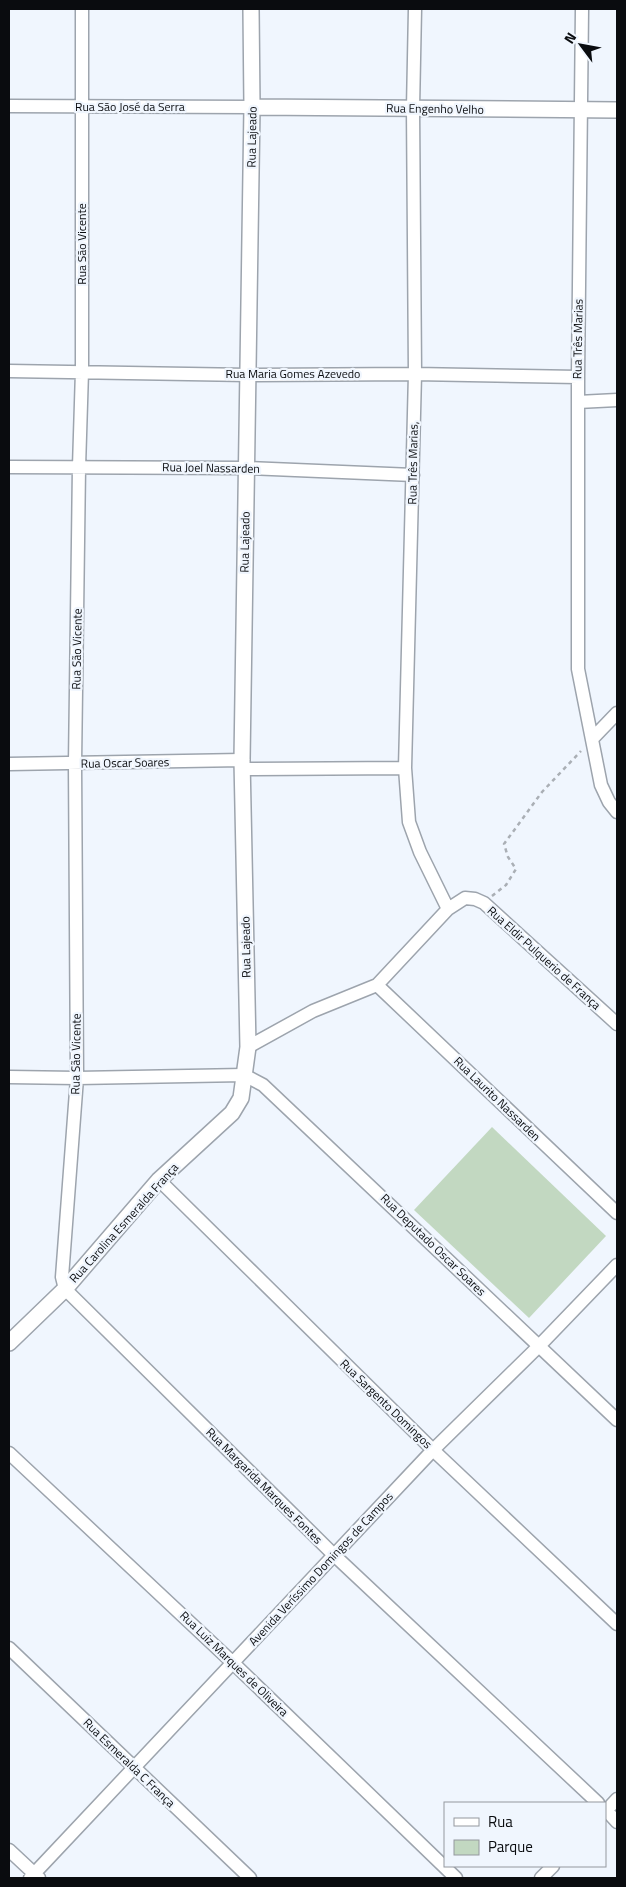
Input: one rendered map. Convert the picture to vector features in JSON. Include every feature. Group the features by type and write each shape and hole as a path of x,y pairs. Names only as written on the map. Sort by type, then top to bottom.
{"street":[{"name":"Rua São Vicente","path":"64,1289 62,1277 77,1078 75,764 82,371 82,9"},
{"name":"Rua Lajeado","path":"244,1075 248,1047 242,765 252,107 251,9"},
{"name":"Rua Três Marias,","path":"415,9 413,108 415,374 405,768 409,822 420,852 448,909"},
{"name":"Rua Três Marias","path":"582,9 578,377 578,669 592,740"},
{"name":"Rua São José da Serra","path":"9,106 252,107"},
{"name":"Rua Engenho Velho","path":"252,107 617,110"},
{"name":"Rua Maria Gomes Azevedo","path":"9,371 578,377"},
{"path":"578,402 617,400"},
{"name":"Rua Joel Nassarden","path":"9,467 246,468 413,475"},
{"path":"617,713 592,740 601,785 609,802 617,812"},
{"name":"Rua Oscar Soares","path":"9,764 405,768"},
{"name":"Rua Eldir Pulquerio de França","path":"248,1047 313,1011 377,985 448,909 465,898 475,899 484,903 617,1024"},
{"name":"Rua Laurito Nassarden","path":"377,985 617,1213"},
{"path":"9,1077 77,1078 244,1075"},
{"name":"Rua Carolina Esmeralda França","path":"9,1342 64,1289 159,1180 232,1113 241,1098 244,1075"},
{"name":"Rua Deputado Oscar Soares","path":"244,1075 263,1085 281,1100 617,1420"},
{"name":"Rua Sargento Domingos","path":"159,1180 433,1450 617,1624"},
{"name":"Avenida Veríssimo Domingos de Campos","path":"35,1877 134,1767 433,1450 539,1346 617,1265"},
{"name":"Rua Margarida Marques Fontes","path":"64,1289 334,1556 597,1802"},
{"name":"Rua Luiz Marques de Oliveira","path":"9,1453 232,1662 444,1866"},
{"name":"Rua Esmeralda C França","path":"9,1648 250,1878"},
{"path":"606,1807 617,1799"},
{"name":"Rua Margarida Marques Fontes","path":"606,1811 617,1822"},
{"path":"9,1850 35,1877"},
{"name":"Rua Luiz Marques de Oliveira","path":"445,1867 456,1878"},
{"path":"541,1878 552,1867"}],"path":[{"path":"484,903 506,884 516,870 508,857 504,844 542,792 592,740"}],"green space":[{"path":"492,1127 606,1236 529,1318 414,1210"}]}
